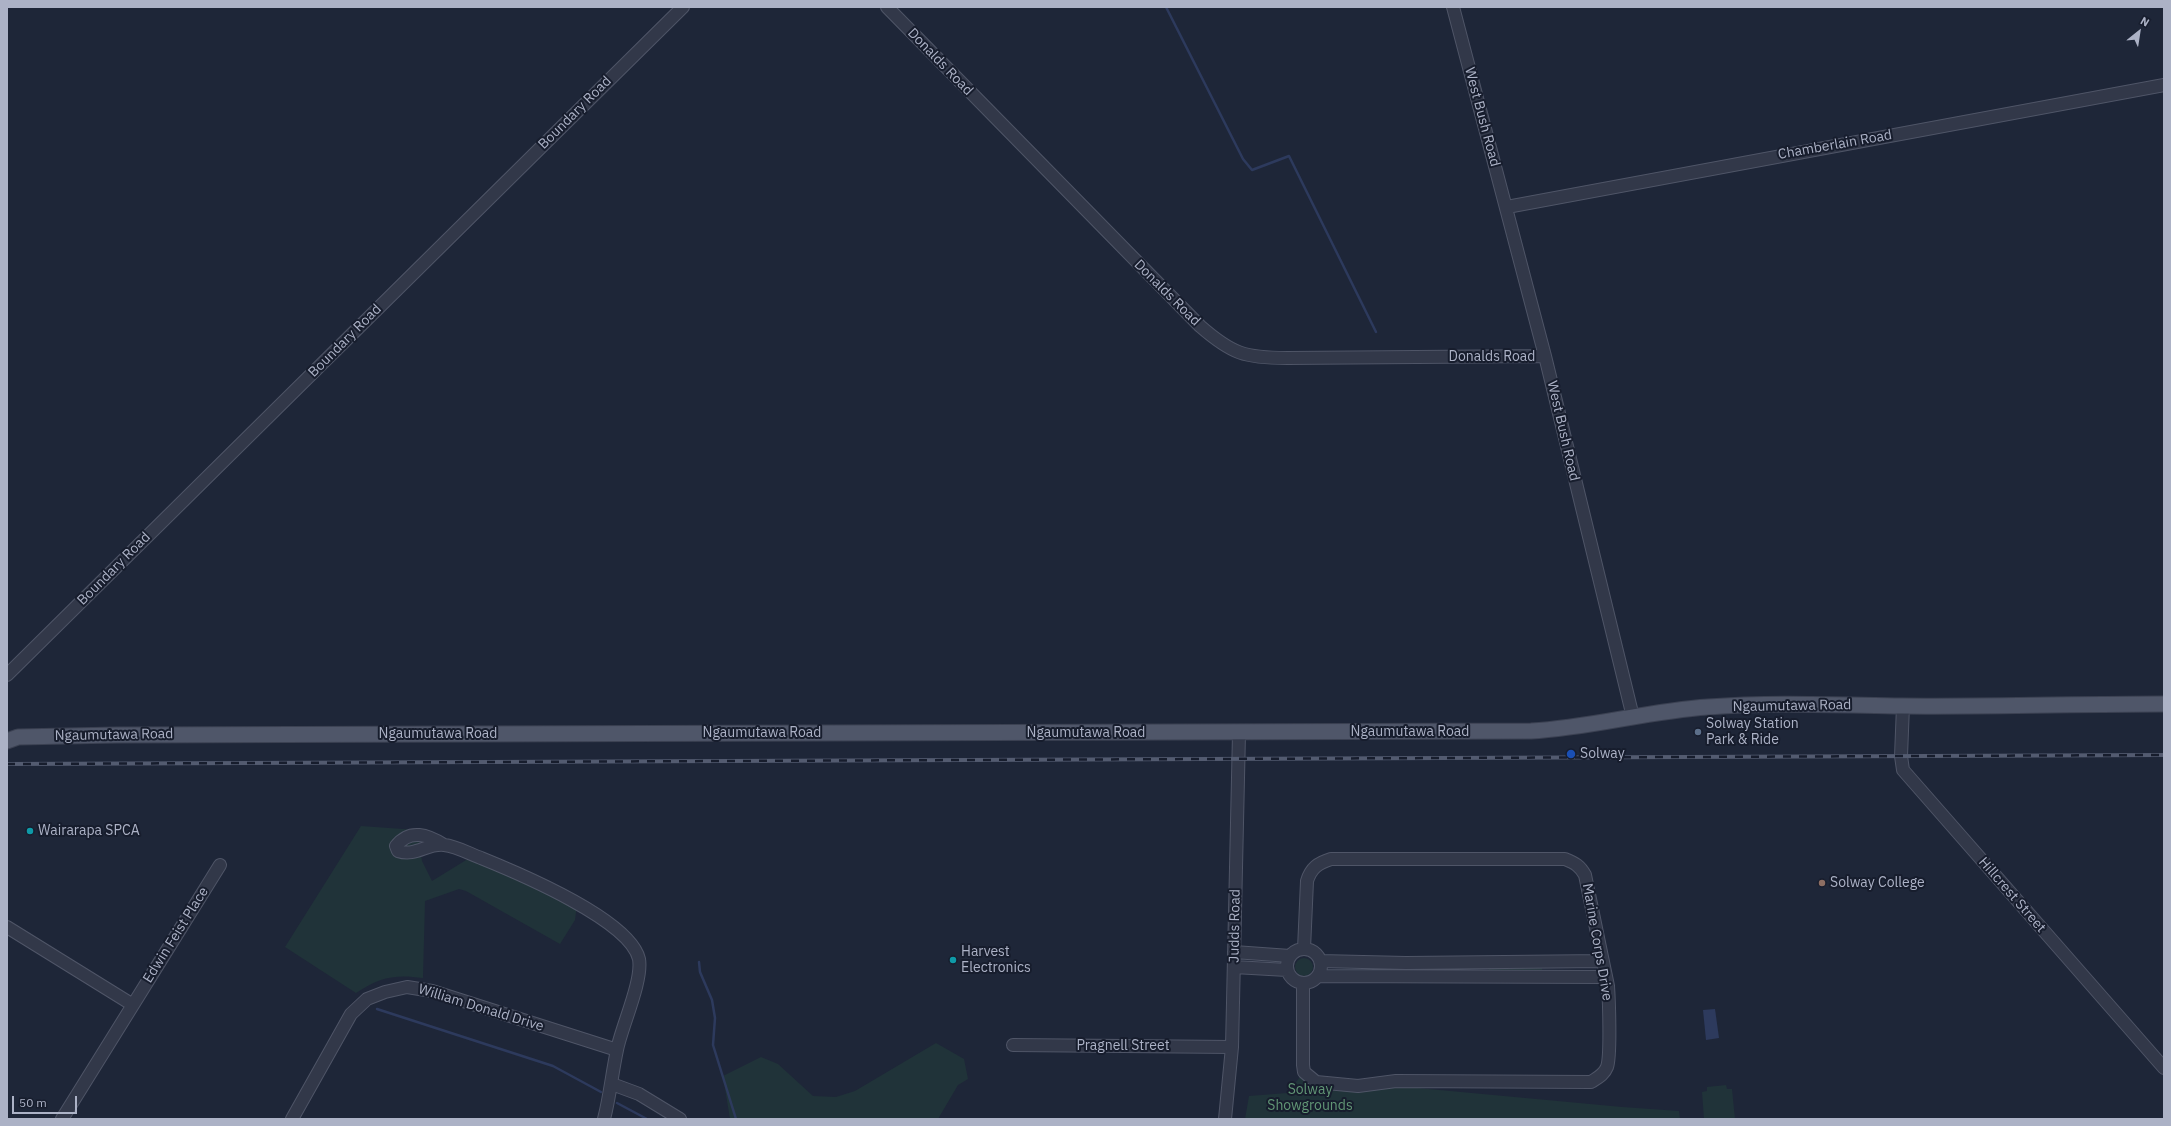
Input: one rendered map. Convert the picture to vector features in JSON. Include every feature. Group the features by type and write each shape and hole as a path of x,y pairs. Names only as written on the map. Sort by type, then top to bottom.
{"main road":[{"name":"Ngaumutawa Road","path":"7,741 18,737 117,735 1531,731 1570,728 1633,717 1708,707 1803,704 1903,706 2164,704"}],"street":[{"name":"Boundary Road","path":"7,675 683,7"},
{"name":"Donalds Road","path":"887,7 1200,326 1219,343 1239,354 1259,358 1545,356"},
{"name":"West Bush Road","path":"1453,7 1507,207 1545,356 1633,717"},
{"name":"Chamberlain Road","path":"1507,207 2164,85"},
{"name":"Hillcrest Street","path":"1903,706 1901,756 1903,770 2164,1068"},
{"name":"Judds Road","path":"1225,1119 1232,1047 1240,732"},
{"path":"444,844 546,886 593,913 627,939 635,948 639,960 638,974 617,1050 612,1084 604,1119"},
{"name":"Marine Corps Drive","path":"1303,984 1303,1065 1304,1072 1316,1082 1358,1086 1396,1081 1591,1082 1599,1077 1607,1066 1609,1000 1603,961 1585,875 1580,867 1565,859 1331,859 1320,862 1309,873 1307,881 1304,949"},
{"name":"Edwin Feist Place","path":"62,1119 220,865"},
{"path":"7,927 133,1005"},
{"path":"1304,949 1316,954 1320,961 1320,971 1318,976 1314,980 1303,984 1292,979 1287,970 1290,956 1295,951 1304,949"},
{"path":"1234,952 1290,956"},
{"path":"1320,961 1406,963 1552,963 1603,961"},
{"path":"1479,962 1479,977"},
{"path":"1406,963 1406,977"},
{"path":"1552,963 1552,976"},
{"path":"1234,967 1287,970"},
{"path":"1318,976 1606,977"},
{"name":"William Donald Drive","path":"292,1119 351,1014 367,999 385,992 407,987 432,991 617,1050"},
{"name":"Pragnell Street","path":"1013,1045 1232,1047"},
{"path":"612,1084 639,1094 680,1119"}],"green space":[{"path":"361,826 417,830 422,861 432,881 471,857 577,904 575,920 560,944 466,891 459,889 425,901 423,978 404,976 388,978 373,983 356,993 285,947"},
{"path":"1304,958 1310,961 1313,967 1310,973 1304,976 1298,973 1295,967 1298,961"},
{"path":"1542,966 1542,972 1489,972 1489,967"},
{"path":"936,1043 964,1059 968,1079 958,1085 938,1119 730,1119 723,1076 761,1057 778,1064 813,1096 836,1097 855,1091"},
{"name":"Solway Showgrounds","path":"1300,1077 1679,1111 1680,1119 1245,1119 1249,1096 1287,1093"},
{"path":"1726,1085 1727,1089 1732,1089 1735,1119 1704,1119 1702,1092 1707,1091 1707,1087"}],"water":[{"path":"1715,1009 1719,1038 1706,1040 1703,1010"}],"waterway":[{"path":"1166,7 1243,159 1252,170 1289,156 1376,332"},
{"path":"699,962 700,972 712,1000 715,1018 713,1045 736,1119"},
{"path":"377,1009 553,1066 601,1092"},
{"path":"617,1103 647,1119"}],"railway":[{"path":"7,764 2164,755"}],"place":[{"name":"Solway Station Park & Ride","path":"1698,732"},
{"name":"Solway","path":"1571,754"},
{"name":"Wairarapa SPCA","path":"30,831"},
{"name":"Solway College","path":"1822,883"},
{"name":"Harvest Electronics","path":"953,960"}]}
